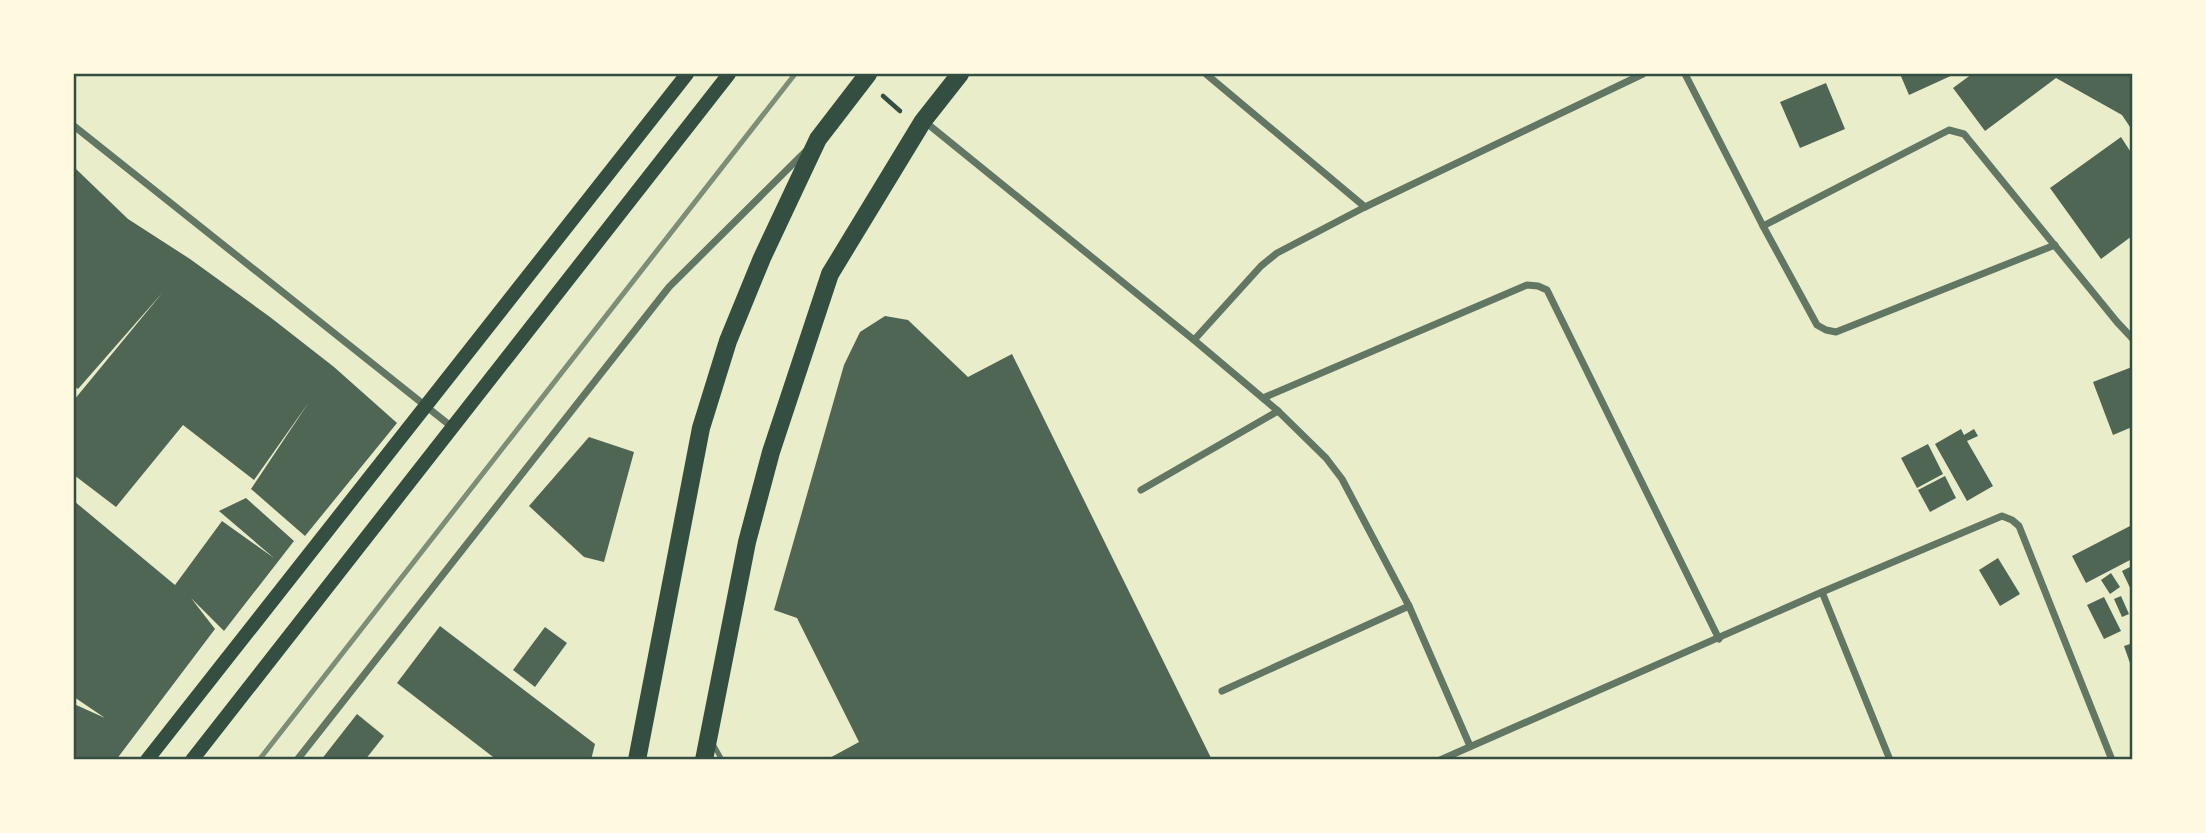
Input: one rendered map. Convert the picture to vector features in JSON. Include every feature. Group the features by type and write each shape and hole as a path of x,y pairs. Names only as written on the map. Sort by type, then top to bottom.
{"main road":[{"path":"147,760 687,74"},
{"path":"192,760 729,74"},
{"path":"704,760 747,542 767,465 830,274 921,124 960,74"},
{"path":"637,760 701,428 728,341 762,258 818,139 866,77"}],"street":[{"path":"1206,74 1365,207"},
{"path":"1194,340 1269,259 1365,207 1643,74"},
{"path":"1685,74 1817,325 1825,330 1836,332 2055,245"},
{"path":"921,124 1194,340 1278,411 1325,457 1342,479 1409,606 1470,746"},
{"path":"74,126 452,427"},
{"path":"1763,226 1949,130 1964,134 2117,322 2133,338"},
{"path":"297,760 669,287 818,139"},
{"path":"1263,398 1527,285 1538,285 1547,290 1719,639"},
{"path":"1141,490 1278,411"},
{"path":"1440,760 2002,516 2019,526 2112,760"},
{"path":"1822,592 1890,760"},
{"path":"1222,691 1409,606"}],"lane":[{"path":"709,736 722,760"}],"path":[{"path":"866,77 921,124"}],"building":[{"path":"1900,74 1955,74 1909,95"},
{"path":"1972,74 2132,74 2132,130 2122,115 2056,78 1985,131 1953,88"},
{"path":"1826,83 1845,129 1800,148 1780,102"},
{"path":"2121,137 2132,154 2132,236 2101,259 2050,188"},
{"path":"76,169 128,219 190,259 270,317 334,367 397,423 305,536 251,489 309,402 254,480 183,425 116,507 74,475 74,400 163,292 78,389 74,386"},
{"path":"885,316 908,320 968,377 1012,354 1212,760 826,760 859,742 797,618 774,610 844,365 860,332"},
{"path":"2132,367 2132,427 2113,435 2093,382"},
{"path":"1961,429 1964,435 1974,429 1978,436 1967,441 1993,486 1967,501 1935,444"},
{"path":"589,437 634,452 604,562 584,557 529,506"},
{"path":"1928,444 1943,474 1917,488 1901,458"},
{"path":"1945,476 1956,498 1930,512 1918,490"},
{"path":"246,498 294,541 224,631 191,598 215,629 116,760 74,760 74,704 105,718 74,697 74,501 175,585 222,521 274,558 219,511"},
{"path":"2132,525 2132,559 2086,583 2072,556"},
{"path":"1998,558 2020,594 2000,606 1979,570"},
{"path":"2132,566 2132,592 2122,571"},
{"path":"2111,573 2120,587 2110,594 2101,580"},
{"path":"2121,596 2129,614 2122,617 2114,599"},
{"path":"2104,597 2121,631 2104,639 2087,605"},
{"path":"440,626 595,744 591,760 497,760 397,683"},
{"path":"545,627 567,643 535,687 513,670"},
{"path":"2130,644 2132,650 2132,669 2124,646"},
{"path":"357,714 384,736 365,760 321,760"}],"railway":[{"path":"259,760 795,74"}]}
